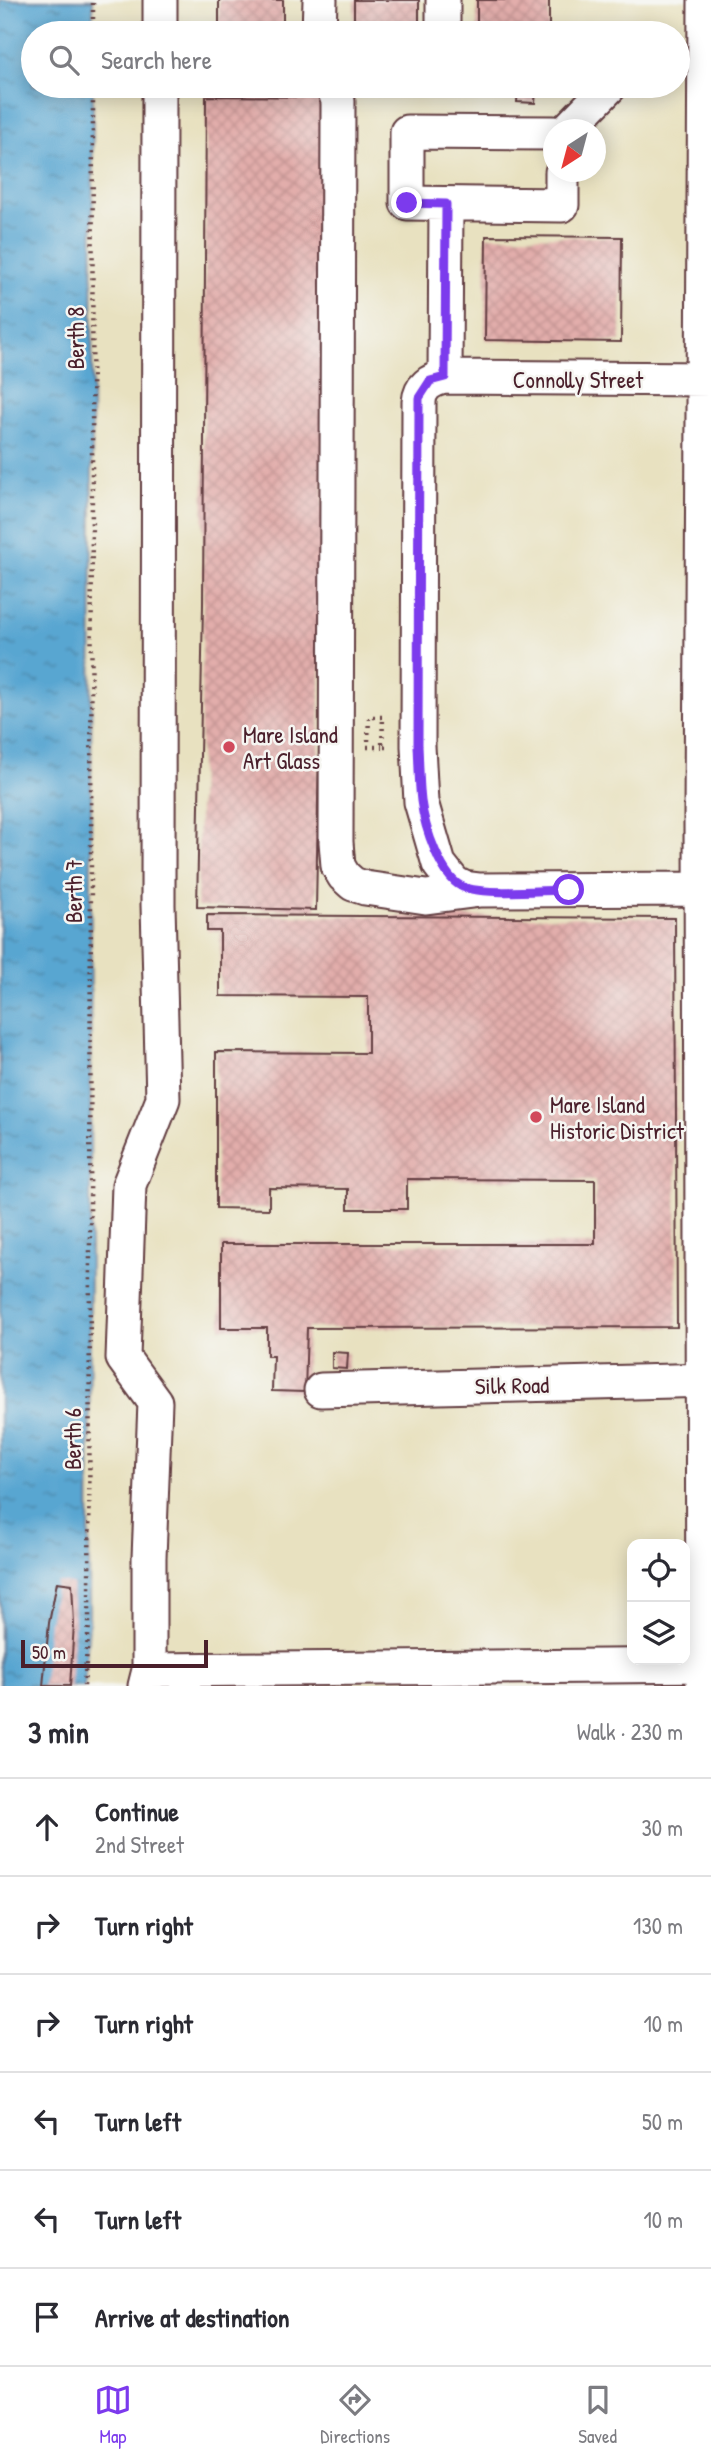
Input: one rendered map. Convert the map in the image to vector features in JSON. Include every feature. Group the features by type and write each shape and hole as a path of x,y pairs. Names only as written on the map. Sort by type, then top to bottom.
{"street":[{"path":"160,0 160,21"},
{"path":"319,21 320,0"},
{"path":"443,0 443,21"},
{"path":"159,98 158,905 163,1099 129,1185 122,1358 155,1402 147,1678 220,1670 706,1672 708,1380 702,889 707,379 698,68 705,0"},
{"path":"337,98 352,747 336,842 338,866 353,884 426,897 480,890 702,889"},
{"path":"577,119 598,98"},
{"path":"543,134 407,132 407,203 562,205 562,182"},
{"path":"446,204 445,377 430,381 419,398 418,746 421,802 439,864 454,883 464,888 480,890"},
{"name":"Connolly Street","path":"445,377 707,379"},
{"name":"Silk Road","path":"321,1390 708,1380"}],"path":[{"path":"93,0 93,21"},
{"name":"Berth 8","path":"92,591 93,98"},
{"name":"Berth 7","path":"90,1192 92,591"},
{"path":"382,747 383,717 369,717 352,747 382,747 418,746"},
{"name":"Berth 6","path":"84,1686 89,1610 90,1192"}],"water":[{"path":"0,0 93,0 93,21 21,21 21,98 93,98 89,1624 84,1686 0,1686"}],"building":[{"path":"219,0 283,0 283,21 219,21"},
{"path":"354,0 419,0 419,21 354,21"},
{"path":"477,0 549,0 549,21 477,21"},
{"path":"206,98 324,98 323,527 316,910 197,907 203,605"},
{"path":"517,98 535,98 535,103 517,102"},
{"path":"486,236 622,237 621,342 485,340"},
{"path":"207,915 675,918 677,1327 307,1328 305,1392 272,1391 273,1356 267,1356 267,1328 221,1328 221,1244 595,1244 595,1180 407,1179 407,1209 348,1209 348,1189 269,1188 269,1209 216,1208 216,1052 368,1053 368,997 220,996 220,931 207,931"},
{"path":"332,1352 348,1353 347,1369 332,1368"},
{"path":"57,1582 72,1584 74,1624 70,1686 43,1686 49,1623"}],"place":[{"name":"Mare Island Art Glass","path":"229,747"},
{"name":"Mare Island Historic District","path":"536,1117"}],"route":[{"path":"407,203 446,204 445,377 430,381 419,398 418,746 421,802 439,864 454,883 464,888 480,890 569,890"}]}
